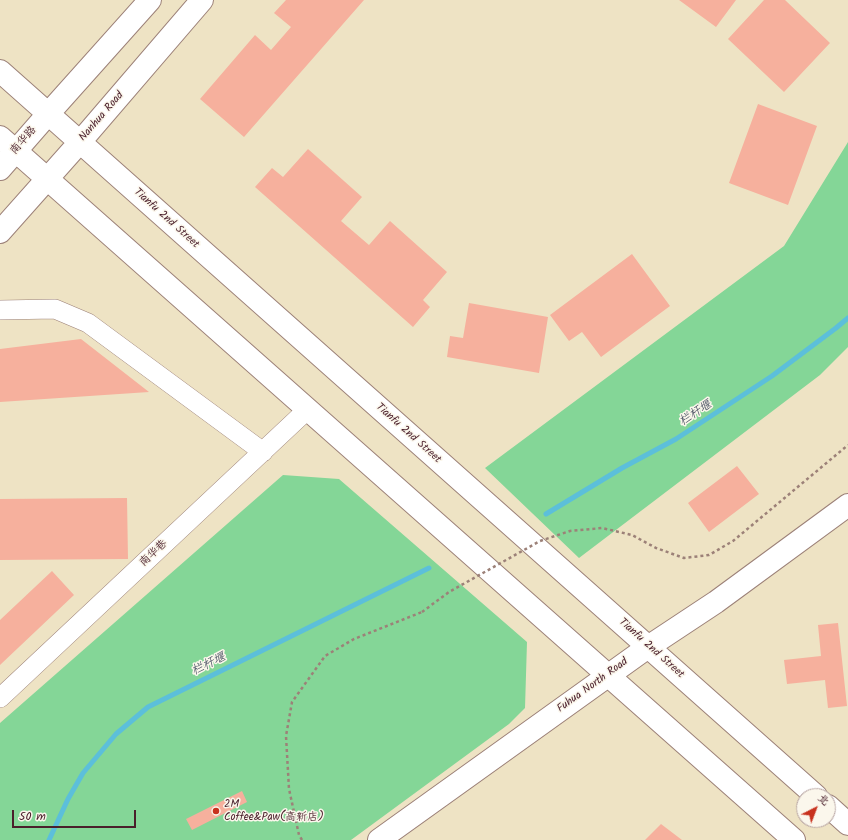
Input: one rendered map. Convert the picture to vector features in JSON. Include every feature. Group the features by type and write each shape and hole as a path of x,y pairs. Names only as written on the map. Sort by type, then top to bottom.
{"main road":[{"path":"48,114 150,0"},
{"name":"Nanhua Road","path":"0,232 48,179 202,0"},
{"name":"Tianfu 2nd Street","path":"0,71 807,788"},
{"name":"南华路","path":"0,169 8,144 48,114"},
{"path":"8,144 794,840"},
{"name":"Fuhua North Road","path":"379,840 608,675 716,602 848,505"},
{"path":"836,813 848,824"}],"street":[{"path":"0,310 55,309 88,324 263,452"},
{"name":"南华巷","path":"0,698 308,409"}],"path":[{"path":"302,840 299,835 289,789 286,736 292,702 326,656 354,639 422,612 449,592 540,541 570,532 602,528 632,535 656,548 684,558 709,555 733,541 848,445"}],"green space":[{"path":"848,142 848,347 820,375 579,558 485,468 784,246"},
{"path":"283,475 339,479 527,642 525,708 509,724 351,840 0,840 0,723"}],"building":[{"path":"286,0 364,0 244,137 200,99 255,35 271,50 291,27 274,13"},
{"path":"679,0 736,0 716,27"},
{"path":"764,0 785,0 830,43 784,92 728,39"},
{"path":"758,104 817,126 788,205 729,183"},
{"path":"308,149 362,197 341,221 369,245 390,221 447,272 423,300 430,307 413,327 255,187 272,168 283,177"},
{"path":"632,254 670,306 601,357 582,332 569,341 550,315"},
{"path":"469,303 548,317 539,373 447,357 450,336 463,338"},
{"path":"81,339 149,392 0,402 0,349"},
{"path":"737,466 759,494 709,532 688,503"},
{"path":"127,498 128,559 0,560 0,499"},
{"path":"52,571 74,595 0,665 0,620"},
{"path":"838,623 847,706 828,708 825,680 787,684 784,660 821,656 818,625"},
{"name":"2M Coffee&Paw(高新店)","path":"242,791 247,802 192,830 186,819"},
{"path":"661,824 682,840 645,840"}],"waterway":[{"name":"栏杆堰","path":"546,514 622,468 676,439 772,376 848,318"},
{"name":"栏杆堰","path":"49,840 68,799 83,773 116,734 148,707 429,568"}],"place":[{"name":"2M Coffee&Paw(高新店)","path":"216,811"}]}
